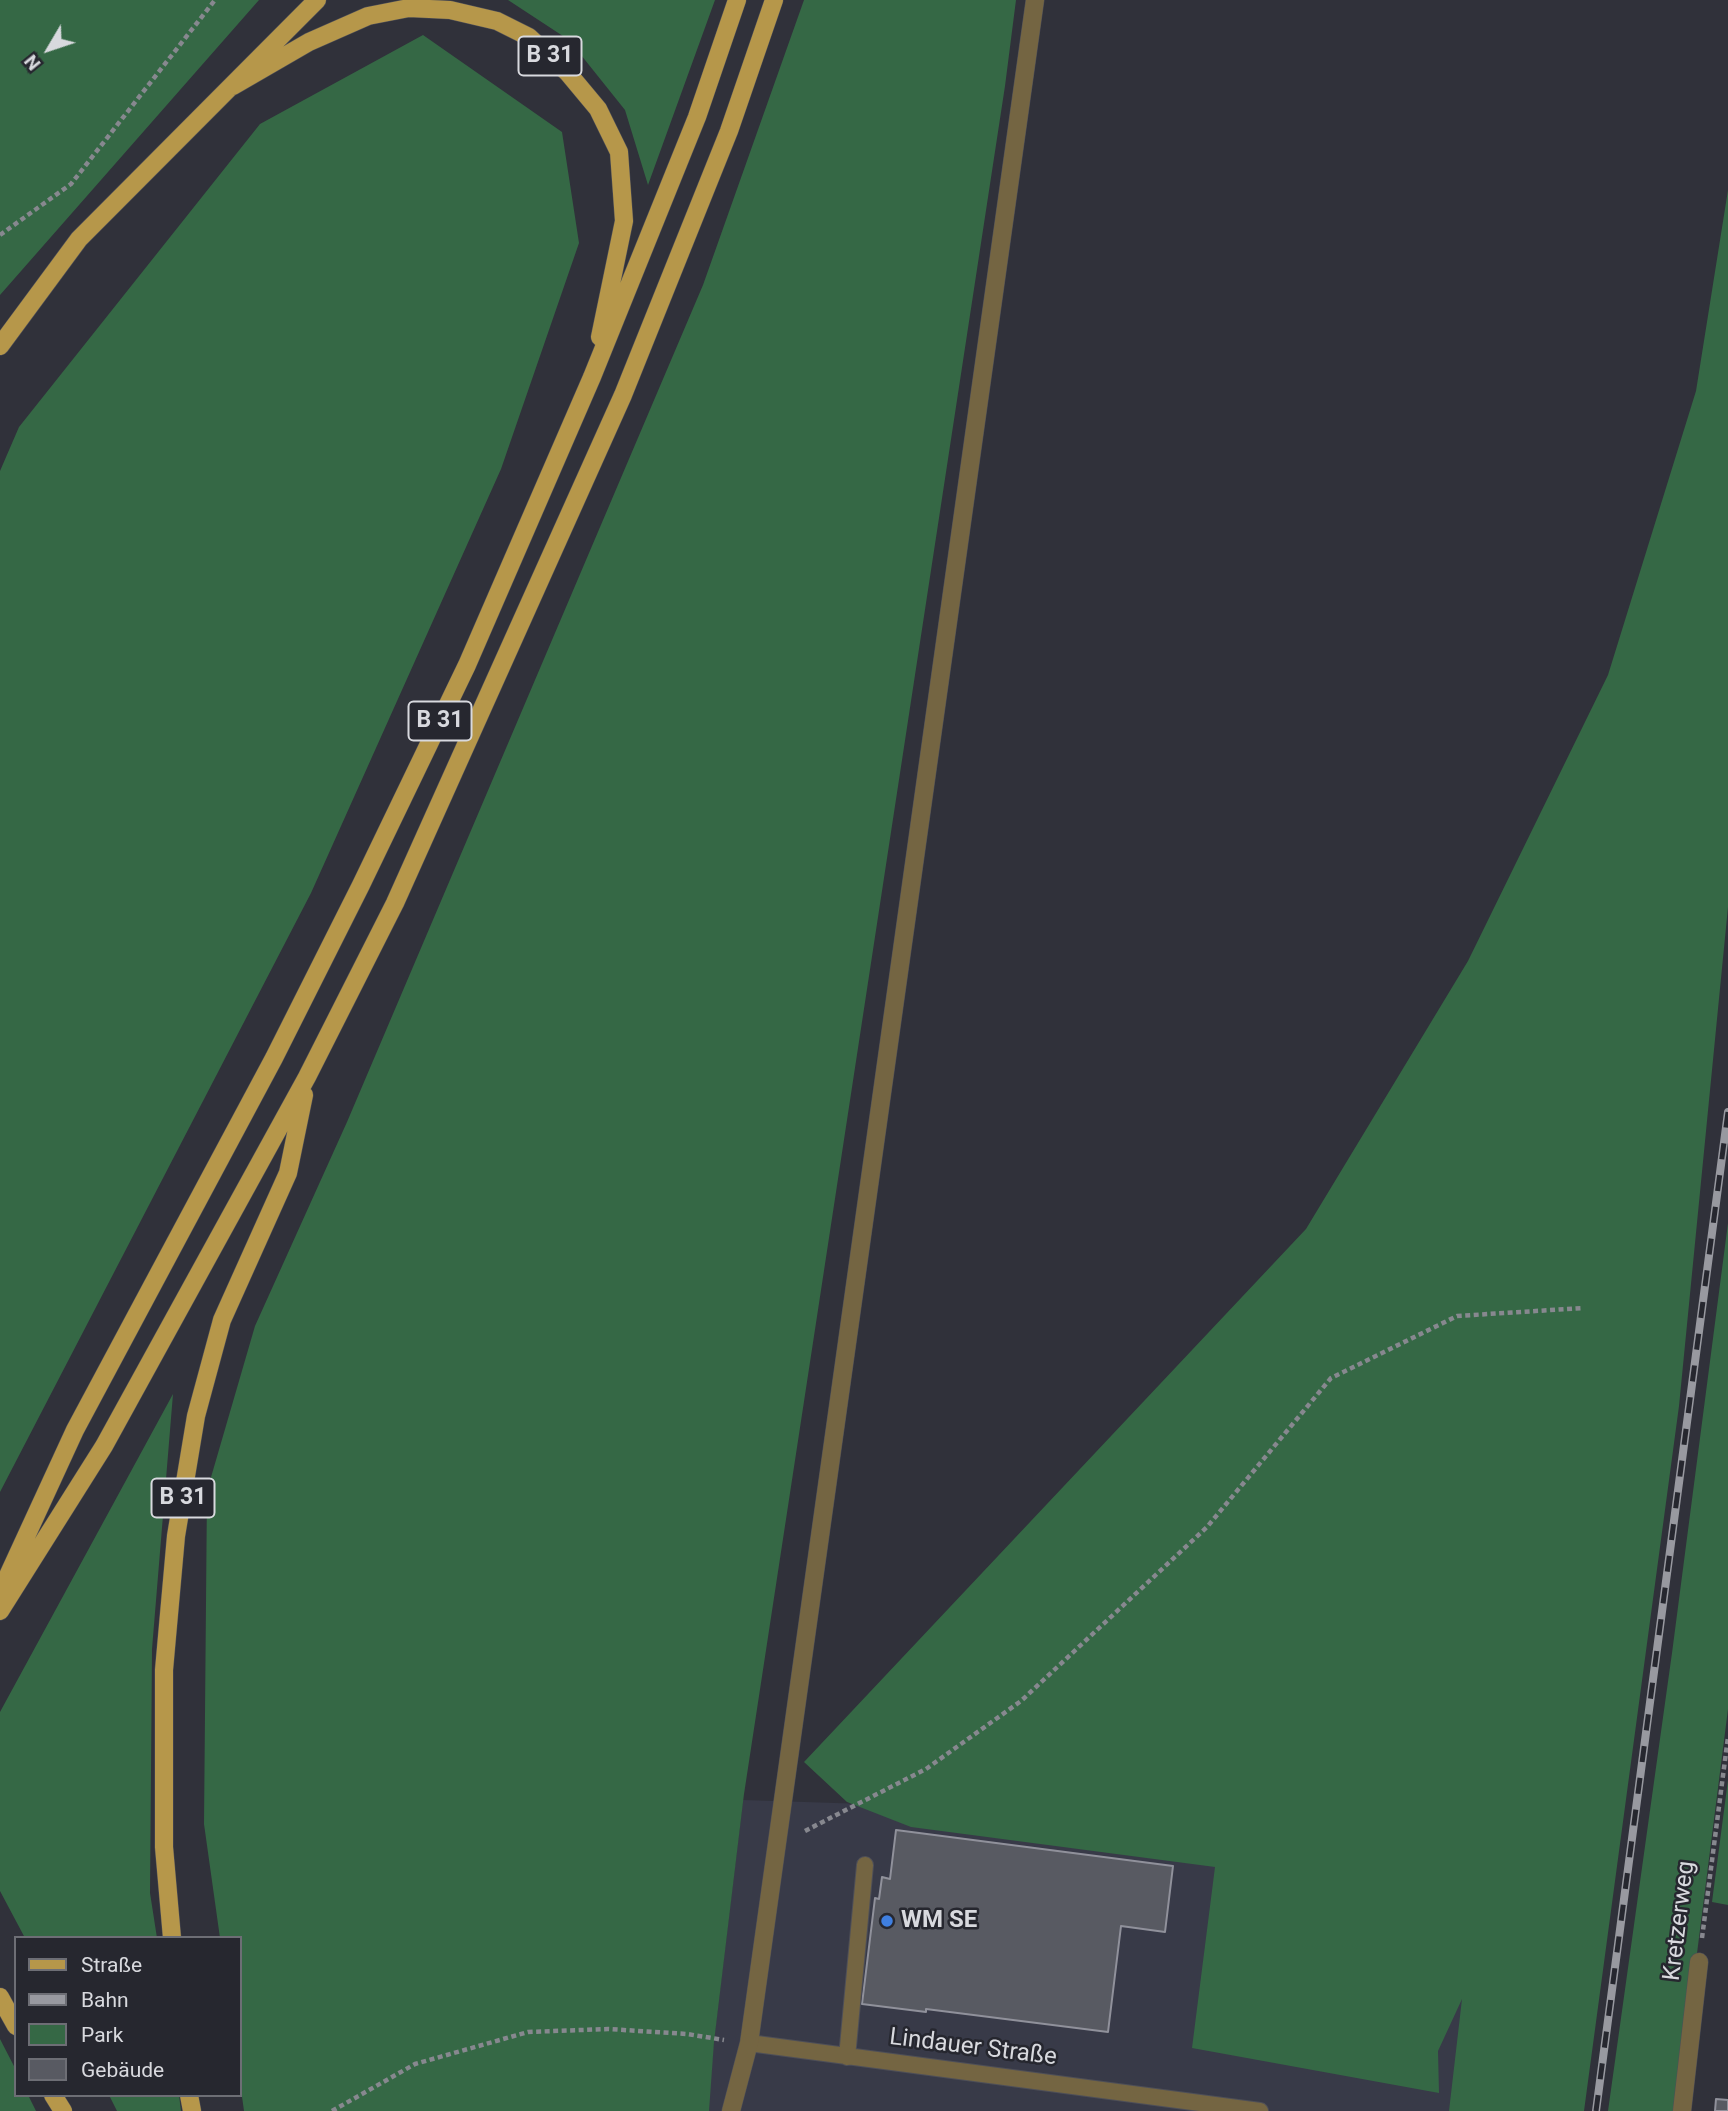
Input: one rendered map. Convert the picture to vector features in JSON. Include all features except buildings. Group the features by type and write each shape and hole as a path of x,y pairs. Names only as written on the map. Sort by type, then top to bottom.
{"main road":[{"name":"B 31","path":"0,346 79,239 317,0"},
{"name":"B 31","path":"0,1593 75,1430 274,1058 467,665 592,377 696,117 737,0"},
{"name":"B 31","path":"0,1611 104,1446 307,1077 395,903 623,395 729,131 774,0"},
{"name":"B 31","path":"233,86 309,42 356,21 409,8 450,10 497,20 529,37 568,74 598,109 619,152 624,221 592,377"},
{"name":"B 31","path":"172,1936 164,1847 164,1670 181,1509 196,1416 222,1320 288,1173 307,1077"},
{"path":"0,1997 14,2022"}],"street":[{"path":"732,2111 749,2043 1035,0"},
{"name":"Kretzerweg","path":"1682,2111 1699,1962"}],"lane":[{"path":"847,2057 865,1865"},
{"name":"Lindauer Straße","path":"749,2043 1261,2111"}],"path":[{"path":"0,236 71,184 215,0"},
{"path":"776,1845 926,1769 1021,1701 1208,1527 1331,1378 1457,1316 1583,1308"},
{"name":"Kretzerweg","path":"1699,1962 1728,1737"},
{"path":"332,2111 415,2064 528,2032 608,2029 687,2034 749,2043"}],"shaded area":[{"path":"743,1800 1236,1816 1508,2028 1498,2111 708,2111"}],"green space":[{"path":"0,0 259,0 0,295"},
{"path":"508,0 715,0 648,185 625,110 569,40"},
{"path":"804,0 1016,0 744,1794 714,2042 709,2111 244,2111 242,1936 220,1936 204,1824 207,1491 255,1326 347,1122 703,285"},
{"path":"423,35 562,132 579,243 501,469 311,893 0,1492 0,471 19,427 260,124"},
{"path":"1728,190 1728,907 1679,1406 1584,2111 1449,2111 1462,1999 1438,2051 1439,2093 1192,2048 1215,1867 911,1827 847,1802 804,1762 1306,1229 1468,961 1608,675 1696,391"},
{"path":"1728,1223 1728,1709 1677,2111 1608,2111 1672,1653"},
{"path":"173,1394 152,1649 150,1893 157,1936 24,1936 0,1891 0,1712"},
{"path":"1728,1780 1728,1905 1712,1902"},
{"path":"0,2039 14,2066 14,2097 29,2097 36,2111 0,2111"},
{"path":"110,2097 179,2097 181,2111 117,2111"}],"railway":[{"path":"1596,2111 1728,1112"}],"place":[{"name":"WM SE","path":"887,1921"}]}
